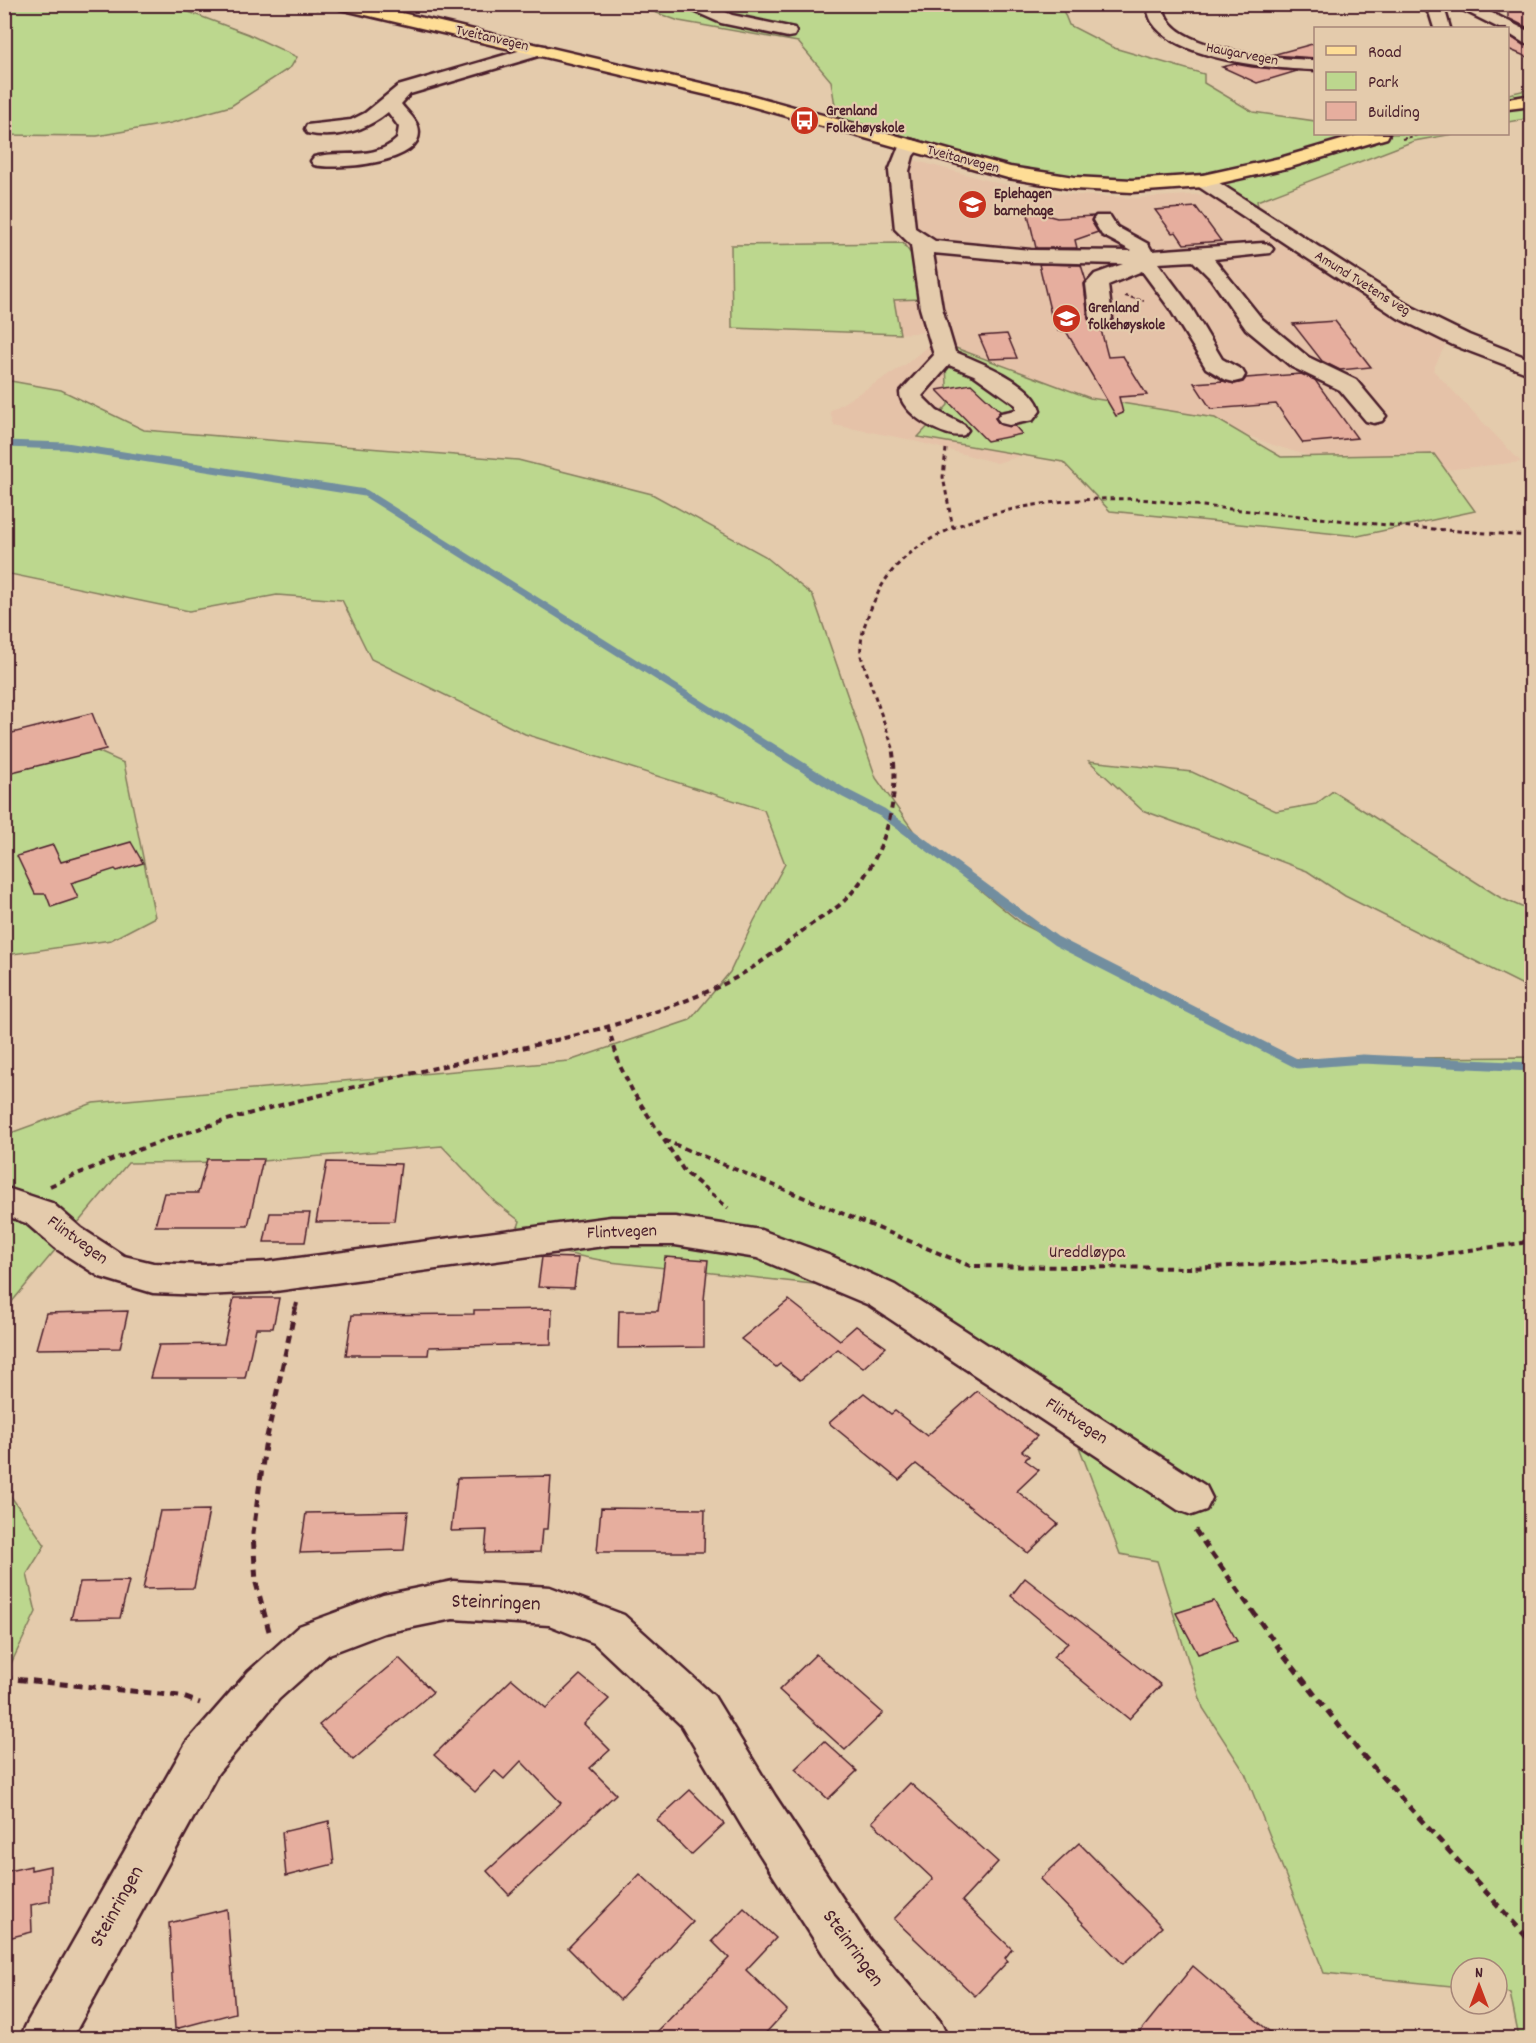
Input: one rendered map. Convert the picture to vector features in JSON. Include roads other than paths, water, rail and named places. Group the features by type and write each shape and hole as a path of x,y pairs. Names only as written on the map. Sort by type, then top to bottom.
{"main road":[{"name":"Tveitanvegen","path":"340,4 737,97 1008,172 1074,183 1132,186 1203,181 1284,163 1377,135"},
{"path":"1509,104 1532,100"}],"street":[{"path":"693,4 727,19 788,32"},
{"name":"Haugarvegen","path":"1155,4 1155,15 1164,28 1196,45 1272,63 1314,65"},
{"path":"1429,4 1438,14 1442,27"},
{"path":"1459,4 1508,27"},
{"path":"1509,28 1530,39"},
{"path":"314,129 358,124 371,117 396,97 417,86 539,50"},
{"path":"321,161 382,156 404,143 410,130 408,124 394,110 392,104 396,97"},
{"path":"912,146 904,155 899,171 905,229 921,244 932,248 1146,260 1263,249"},
{"name":"Amund Tvetens veg","path":"1203,181 1406,313 1461,340 1532,368"},
{"path":"1103,220 1109,231 1134,242 1141,248 1146,260 1180,307 1214,363 1234,375"},
{"path":"921,244 931,308 945,356"},
{"path":"1198,254 1218,275 1254,324 1300,362 1348,385 1374,416"},
{"path":"1101,318 1097,284 1102,278 1146,260"},
{"path":"945,356 968,366 1007,404 1005,414"},
{"path":"945,356 911,392 911,397 929,416 956,430"},
{"name":"Flintvegen","path":"9,1201 39,1213 68,1238 113,1267 153,1278 203,1280 267,1277 611,1231 675,1231 761,1244 818,1266 882,1295 1192,1498"},
{"name":"Steinringen","path":"45,2038 202,1758 264,1685 314,1640 383,1614 453,1600 550,1605 609,1629 698,1712 759,1812 853,1957 923,2038"}],"waterway":[{"path":"4,444 66,446 365,493 771,748"},
{"path":"769,746 844,793 883,813 1056,941 1298,1064 1363,1059 1532,1067"}],"place":[{"name":"Grenland Folkehøyskole","path":"805,121"},
{"name":"Eplehagen barnehage","path":"973,204"},
{"name":"Grenland folkehøyskole","path":"1067,318"}]}
